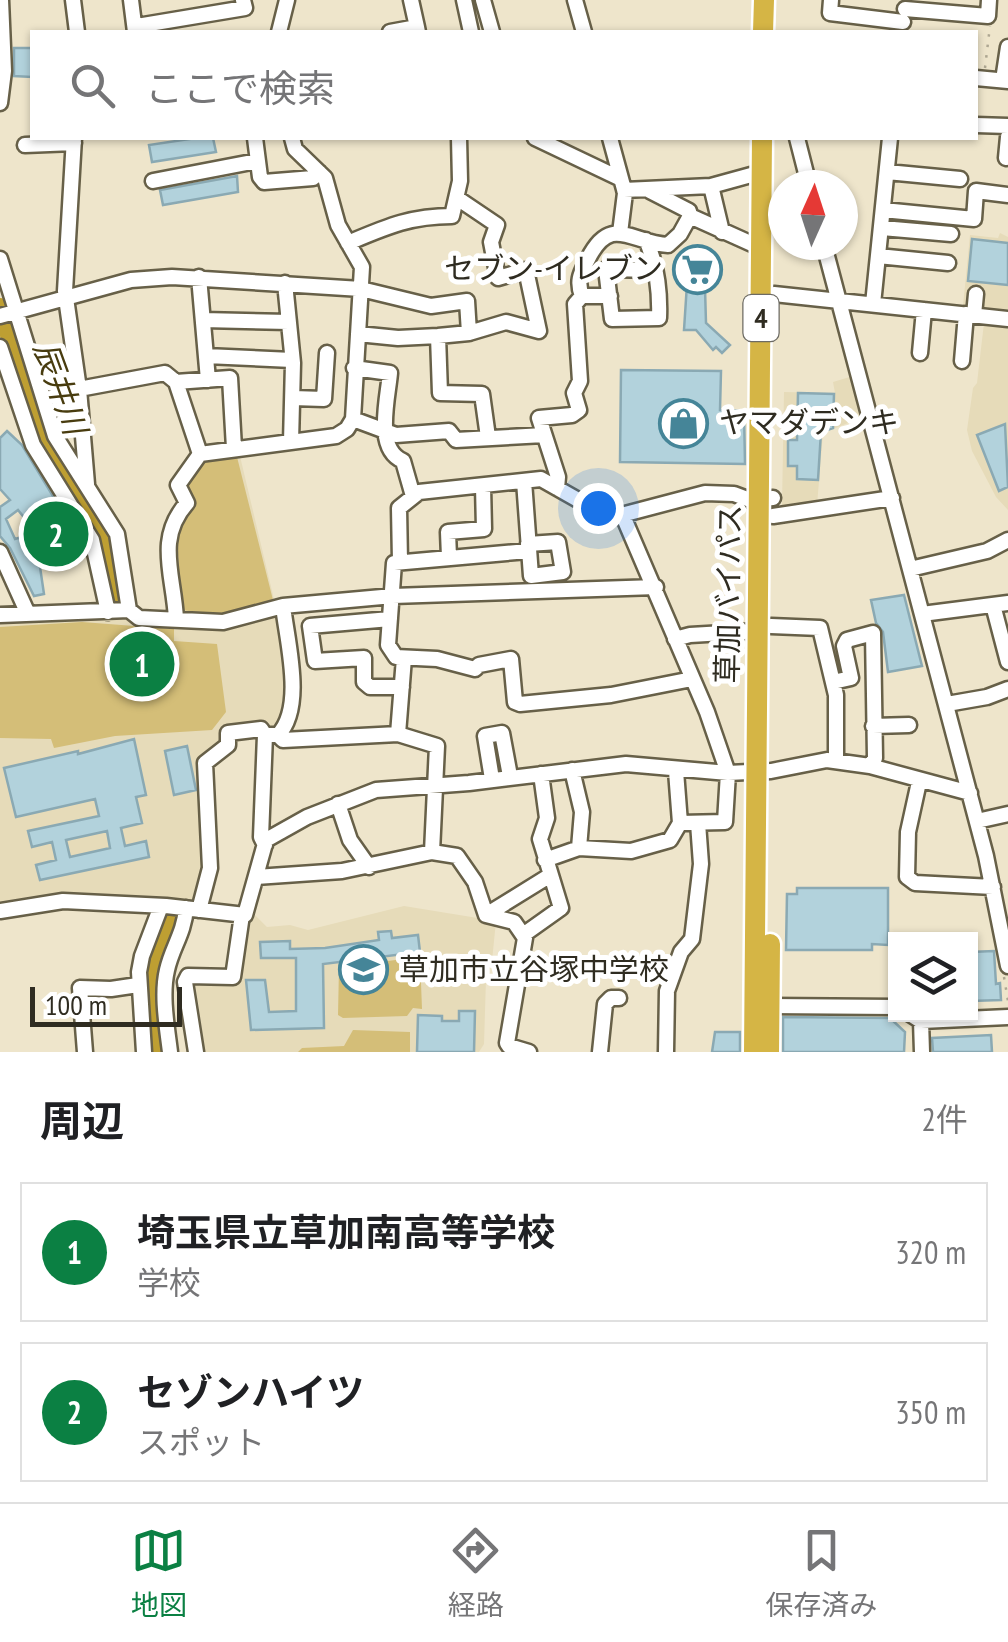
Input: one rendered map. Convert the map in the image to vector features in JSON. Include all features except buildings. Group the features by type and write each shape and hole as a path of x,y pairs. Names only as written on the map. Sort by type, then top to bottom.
{"highway":[{"path":"763,30 764,0"},
{"path":"776,30 777,0"},
{"name":"草加バイパス","path":"762,140 761,248 769,504"},
{"name":"草加バイパス","path":"754,1052 764,772 775,140"},
{"name":"草加バイパス","path":"764,772 769,1052"}],"street":[{"path":"0,0 4,71 0,103"},
{"path":"73,0 77,30"},
{"path":"131,0 136,30 245,8 243,0"},
{"path":"280,30 288,0"},
{"path":"410,0 417,30"},
{"path":"464,0 472,30"},
{"path":"484,0 492,30"},
{"path":"575,0 583,30"},
{"path":"831,0 830,13 902,11 988,16 990,0"},
{"path":"980,78 1006,81 1008,48"},
{"path":"978,125 1008,126"},
{"path":"1006,158 1008,137"},
{"path":"25,145 74,140 65,279 87,484"},
{"path":"255,140 264,182 313,178 320,172"},
{"path":"176,619 167,542 175,517 187,502 178,486 200,454 336,436 347,429 352,419 362,267 338,225 326,178 295,149 293,140"},
{"path":"348,243 396,222 420,216 452,216 458,198 459,140"},
{"path":"539,140 623,185 646,189 712,186 762,172"},
{"path":"611,140 623,185 620,233"},
{"path":"799,140 806,170"},
{"path":"873,304 890,140"},
{"path":"154,180 258,161"},
{"path":"887,172 960,180"},
{"path":"712,186 722,232"},
{"path":"646,189 689,211 690,216 761,248"},
{"path":"883,210 974,220 976,191 1008,194"},
{"path":"358,334 438,336 468,333 506,322 539,332 526,270 498,278 492,242 498,225 458,198"},
{"path":"557,488 558,477 539,418 572,415 578,410 574,392 580,381 576,304 582,296 578,276 602,236 620,233 668,244 680,234 690,216"},
{"path":"882,228 950,234"},
{"path":"646,240 655,270 660,295 659,318 612,319 606,269 655,270"},
{"path":"878,256 948,263"},
{"path":"0,259 9,313 55,436 117,534 128,610 138,618 222,622 283,606 392,596 656,587"},
{"path":"828,260 970,793 1008,966"},
{"path":"9,313 131,280 199,277 360,289 431,306 467,300 468,333"},
{"path":"199,277 208,380"},
{"path":"285,283 292,360 292,442"},
{"path":"774,294 1008,319"},
{"path":"962,361 976,294"},
{"path":"582,296 610,296"},
{"path":"920,353 924,310"},
{"path":"202,320 289,322"},
{"path":"438,336 440,393 482,394 488,438"},
{"path":"0,346 33,445 92,540 108,612"},
{"path":"293,398 324,398 327,353"},
{"path":"206,356 292,360"},
{"path":"354,368 390,373 385,431 388,449 403,461 413,496"},
{"path":"79,390 164,373 176,382 200,454"},
{"path":"176,382 230,378 234,448"},
{"path":"352,419 396,434 450,432 456,440 544,435"},
{"path":"400,561 399,508 419,492 541,479 610,518 705,493 769,504 892,498"},
{"path":"524,481 528,548 394,563 388,646 396,657 437,659 475,669 511,659 515,702 520,704 611,695 692,679"},
{"path":"449,557 448,532 484,529 483,486"},
{"path":"623,516 656,587 728,774 725,822 680,823"},
{"path":"910,569 987,550 1008,540"},
{"path":"0,552 28,614"},
{"path":"922,614 1001,604 1008,662"},
{"path":"271,735 288,724 293,702 283,606"},
{"path":"0,614 128,610"},
{"path":"390,619 310,626 315,661 364,658 364,682 370,687 402,687"},
{"path":"675,639 765,628 820,628 833,682 836,761"},
{"path":"833,682 852,678 846,640 873,633 874,758 870,766"},
{"path":"398,734 404,658"},
{"path":"947,704 1008,689"},
{"path":"873,726 909,725"},
{"path":"170,1052 165,981 169,962 210,868 205,763 228,745 228,733 261,729 283,740 398,734 437,746 432,852"},
{"path":"492,779 485,736 502,732 510,776"},
{"path":"265,845 261,837 271,735"},
{"path":"0,911 64,900 245,915 266,840 307,816 376,790 626,764 728,774 836,761 870,766 970,793"},
{"path":"572,770 582,812 579,848"},
{"path":"544,860 579,848 631,851 670,840 680,823 676,771"},
{"path":"523,935 561,908 540,839 546,818 541,774"},
{"path":"919,782 908,832 908,876 915,883 993,887"},
{"path":"338,804 350,840 369,867"},
{"path":"977,821 1008,814"},
{"path":"666,1052 667,991 681,952 692,940 701,864 698,823"},
{"path":"256,877 369,867 390,858 432,852 457,856 475,882 486,915"},
{"path":"486,915 549,876"},
{"path":"144,1052 138,984 142,956 161,906"},
{"path":"196,1052 188,976 233,977 242,914"},
{"path":"486,915 514,922 523,935 507,1043 529,1052"},
{"path":"85,1052 80,988 111,989 138,984"},
{"path":"601,1052 605,1004 611,998 619,998"},
{"path":"770,1006 888,1007"},
{"path":"978,1017 1008,1017"},
{"path":"917,1022 922,1052"}],"path":[{"path":"980,78 991,18"}],"shaded area":[{"path":"1000,233 1008,237 1008,311 963,306 970,235 998,238"},
{"path":"984,323 1008,326 1008,510 996,497 972,451 967,430"},
{"path":"853,376 863,417 823,433 817,505 782,505 784,392 835,393 833,382"},
{"path":"239,452 277,612 288,704 280,727 265,727 223,742 200,760 204,868 196,902 80,895 0,906 0,618 81,616 179,624 173,545 202,459"},
{"path":"237,457 273,600 220,615 181,610 178,518 185,484 202,464"},
{"path":"82,622 174,629 174,641 217,644 226,712 212,730 115,736 54,748 51,739 0,738 0,627"},
{"name":"草加市立谷塚中学校","path":"404,906 496,921 486,979 484,1044 479,1052 205,1052 195,981 237,982 247,923 254,914 267,927 290,925 308,930"},
{"path":"420,957 422,1009 413,1008 407,1016 338,1015 339,967"},
{"path":"353,1030 410,1032 410,1052 298,1052 302,1048 344,1046"}],"waterway":[{"name":"辰井川","path":"0,307 44,443 92,512 106,546 116,597"},
{"name":"辰井川","path":"157,1052 151,973 172,918"}],"place":[{"name":"セブン-イレブン","path":"698,269"},
{"name":"ヤマダデンキ","path":"684,423"},
{"name":"セゾンハイツ","path":"56,534"},
{"name":"埼玉県立草加南高等学校","path":"142,664"},
{"name":"草加市立谷塚中学校","path":"364,970"}]}
